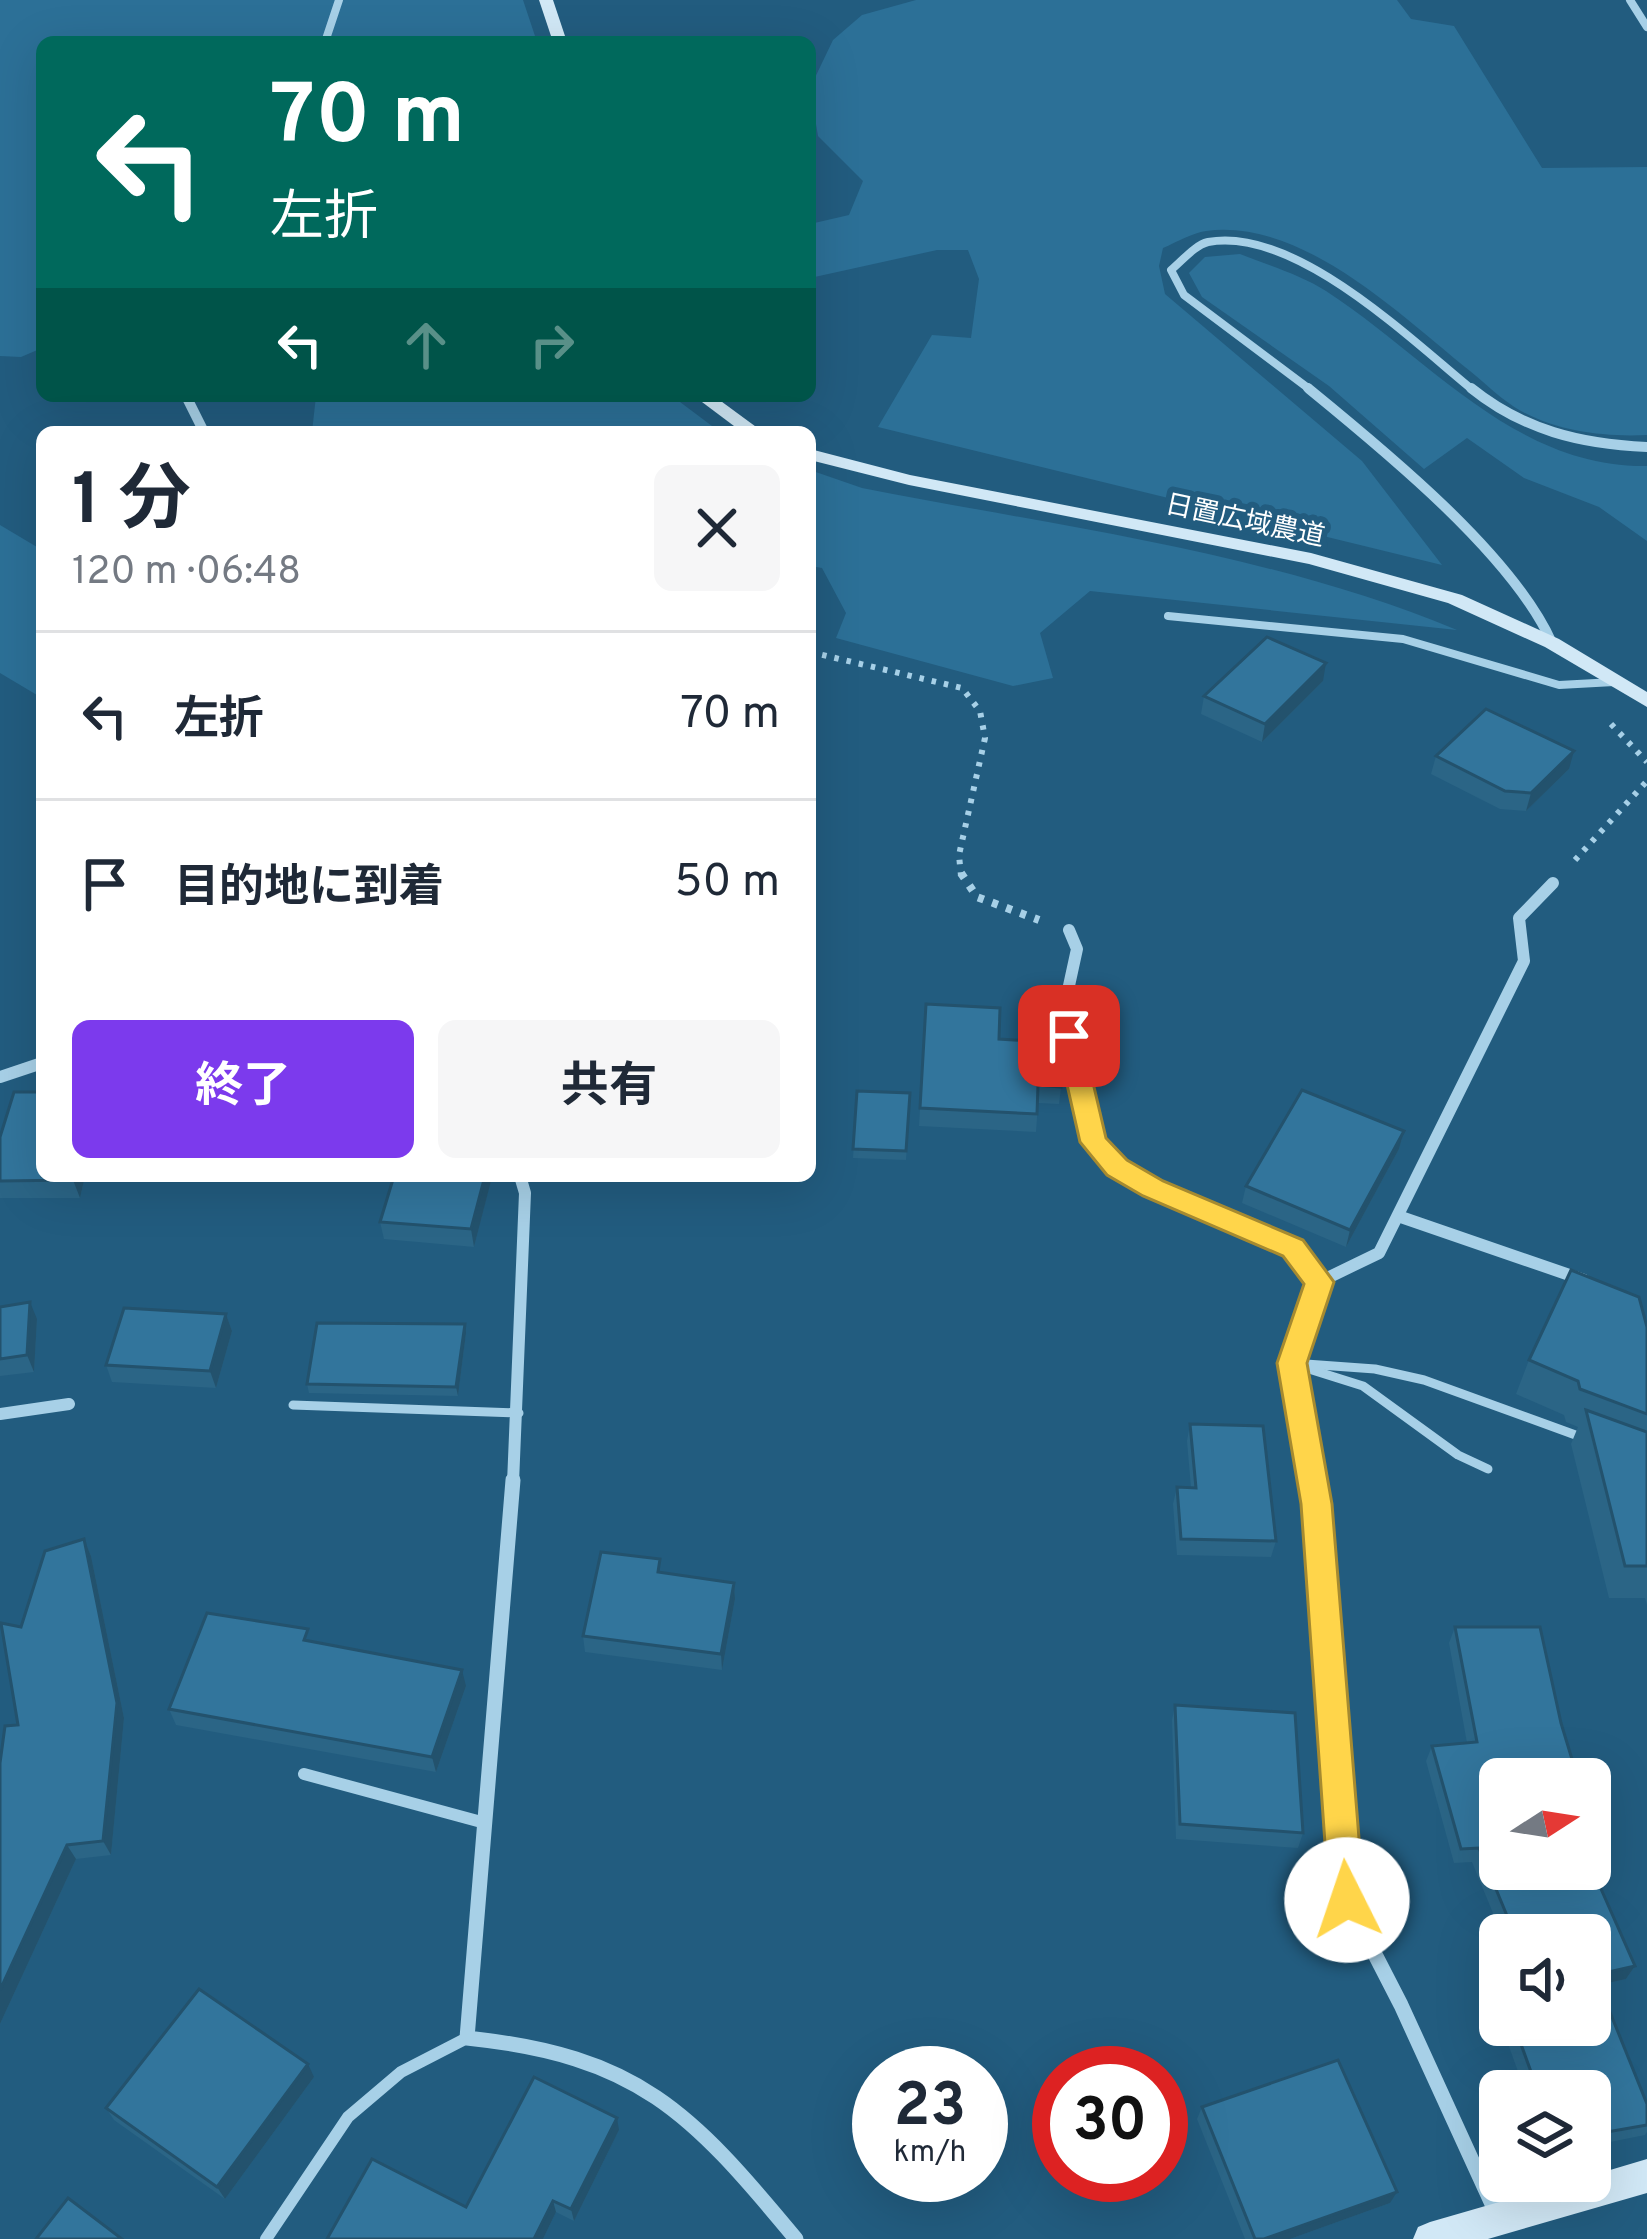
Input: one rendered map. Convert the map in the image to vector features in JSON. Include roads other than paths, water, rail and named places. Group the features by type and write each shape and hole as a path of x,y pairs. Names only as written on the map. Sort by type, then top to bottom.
{"street":[{"path":"328,36 339,0"},
{"path":"547,0 558,36"},
{"path":"1630,0 1647,27"},
{"path":"1552,643 1538,609 1467,532 1310,388 1184,295 1171,270 1180,255 1205,244 1236,242 1274,251 1334,280 1510,417 1555,435 1604,446 1647,447"},
{"path":"712,402 746,426"},
{"name":"日置広域農道","path":"816,456 909,480 1311,559 1455,599 1552,643 1647,701"},
{"path":"1503,2227 1347,1900 1317,1504 1292,1363 1319,1282 1379,1253 1524,962 1519,918 1553,883"},
{"path":"1069,930 1077,949 1065,1004 1094,1142 1117,1168 1153,1188 1293,1248 1319,1282"},
{"path":"0,1077 36,1065"},
{"path":"522,1182 526,1193 519,1413 467,2038 529,2041 624,2072 720,2146 796,2239"},
{"path":"1398,1216 1602,1286"},
{"path":"0,1414 69,1404"},
{"path":"1430,2239 1503,2227 1647,2176"}],"lane":[{"path":"1168,616 1403,639 1559,685 1614,682"},
{"path":"1292,1363 1375,1369 1424,1380 1602,1445"},
{"path":"1292,1363 1363,1386 1458,1455 1488,1469"},
{"path":"293,1406 519,1413"},
{"path":"304,1774 485,1823"},
{"path":"266,2239 349,2117 400,2072 467,2038"}]}
